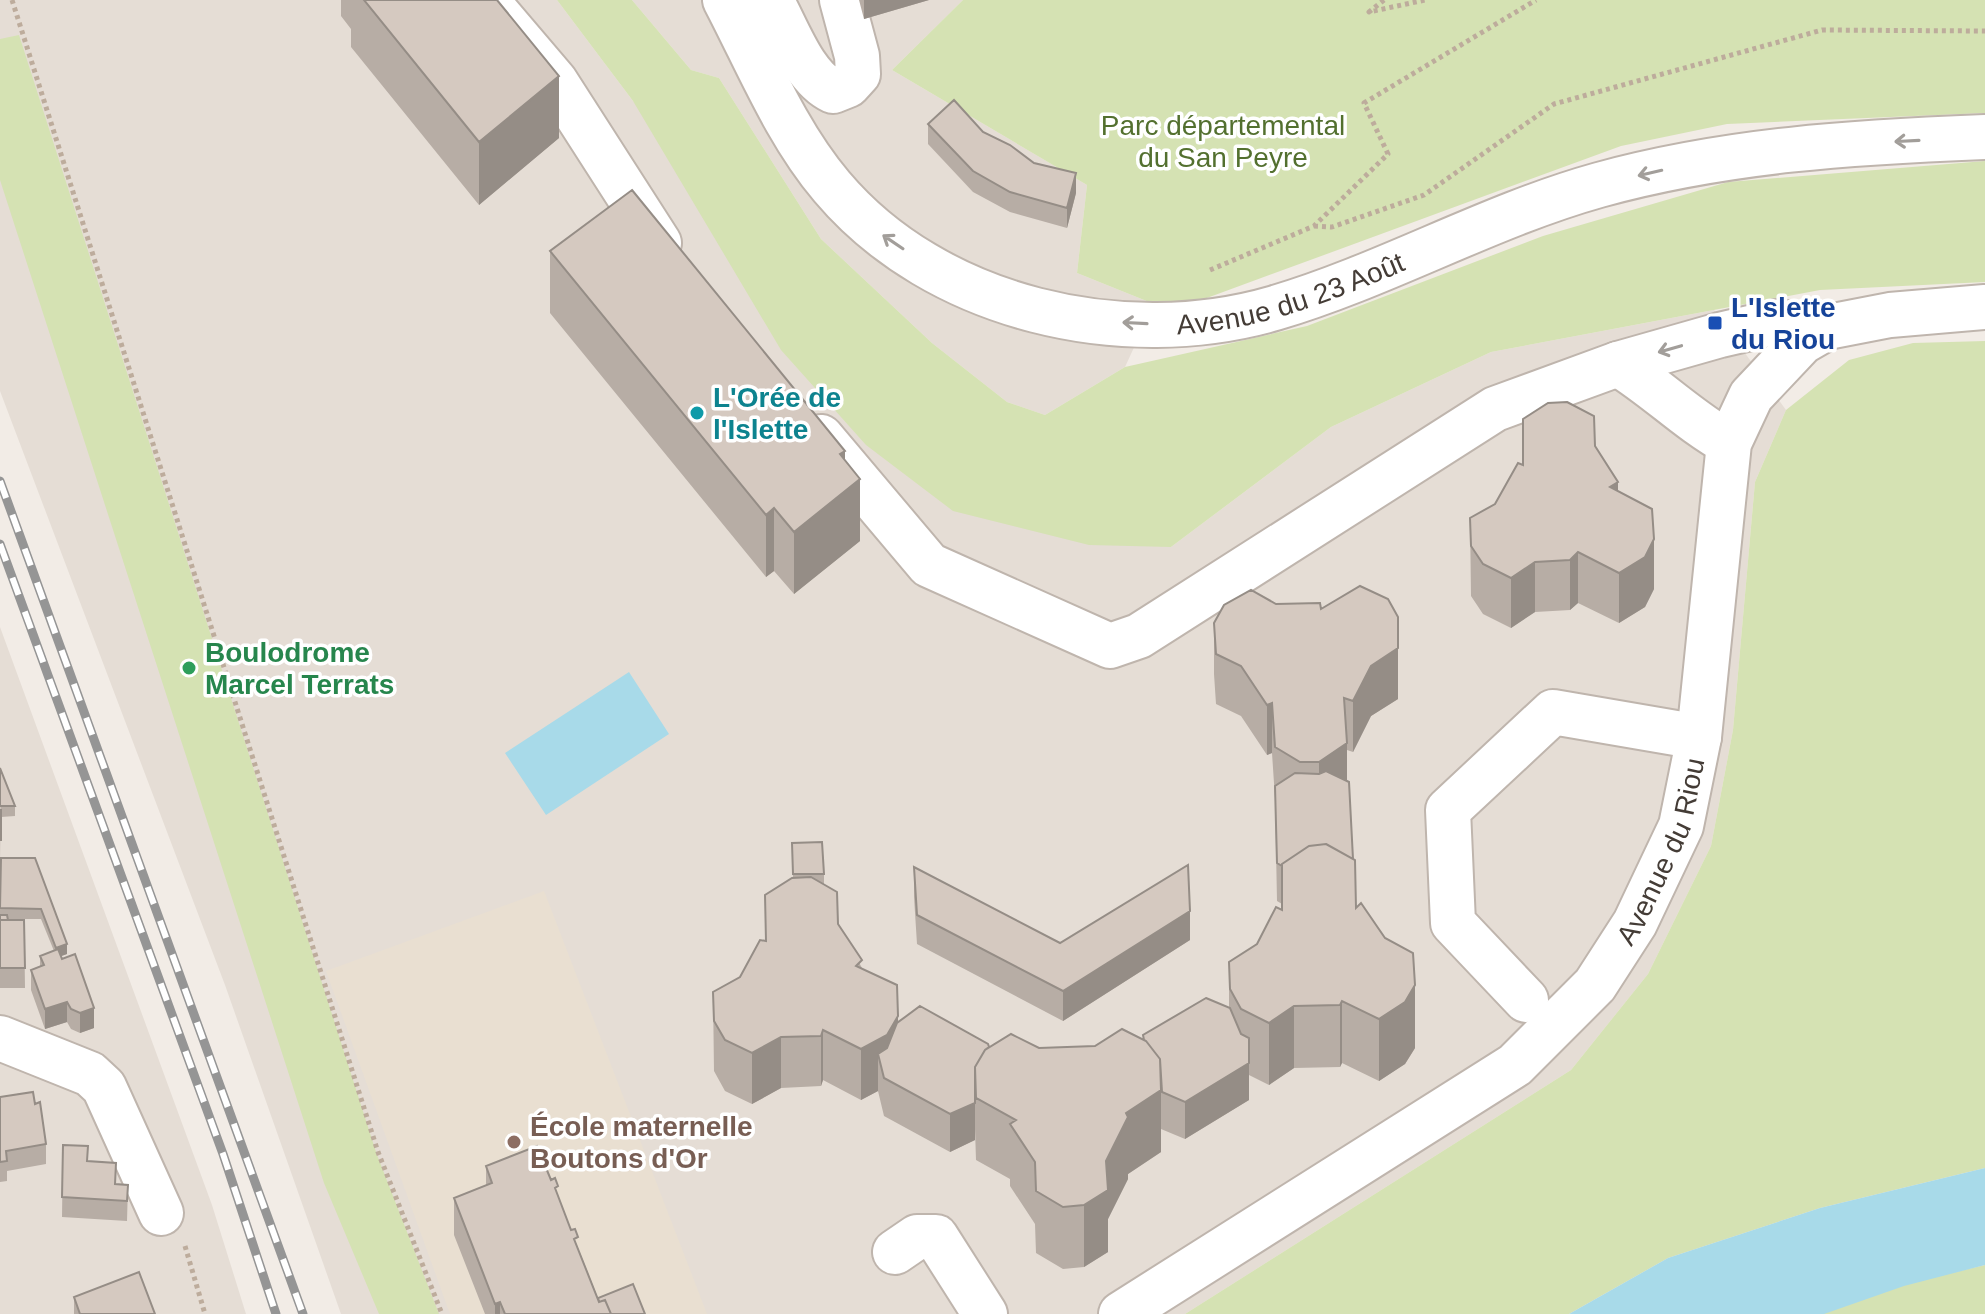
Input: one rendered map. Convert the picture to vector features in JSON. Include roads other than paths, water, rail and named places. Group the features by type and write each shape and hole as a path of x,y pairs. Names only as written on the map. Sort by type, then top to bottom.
{"street":[{"path":"486,0 555,81 680,272"},
{"name":"Avenue du 23 Août","path":"725,0 803,149 833,189 873,229 947,279 1009,303 1091,321 1172,325 1275,308 1597,186 1711,159 1815,146 1985,137"},
{"path":"771,0 811,72 820,85 833,91 848,85 858,74 842,0"},
{"name":"Avenue du Riou","path":"1121,1314 1446,1112 1515,1065 1554,1030 1595,985 1635,923 1681,826 1699,737 1729,443 1751,396 1802,342 1828,327 1890,315 1985,307"},
{"path":"800,413 929,565 1110,646 1139,636 1495,409 1618,364 1776,322 1828,327"},
{"path":"1618,364 1658,389 1698,425 1729,443"},
{"path":"1526,1000 1453,923 1448,810 1553,712 1699,737"},
{"path":"0,1038 90,1074 104,1087 161,1213"},
{"path":"895,1252 917,1237 936,1237 985,1314"}],"water":[{"path":"629,672 669,734 546,815 505,753"},
{"path":"1985,1168 1985,1265 1904,1286 1824,1314 1569,1314 1668,1258 1820,1208"}],"railway":[{"path":"0,481 303,1314"},
{"path":"0,544 223,1154 276,1314"}],"place":[{"name":"L'Islette du Riou","path":"1715,323"},
{"name":"L'Orée de l'Islette","path":"697,413"},
{"name":"Boulodrome Marcel Terrats","path":"189,668"},
{"name":"École maternelle Boutons d'Or","path":"514,1142"}],"park label":[{"name":"Parc départemental du San Peyre","path":"1223,141"}]}
